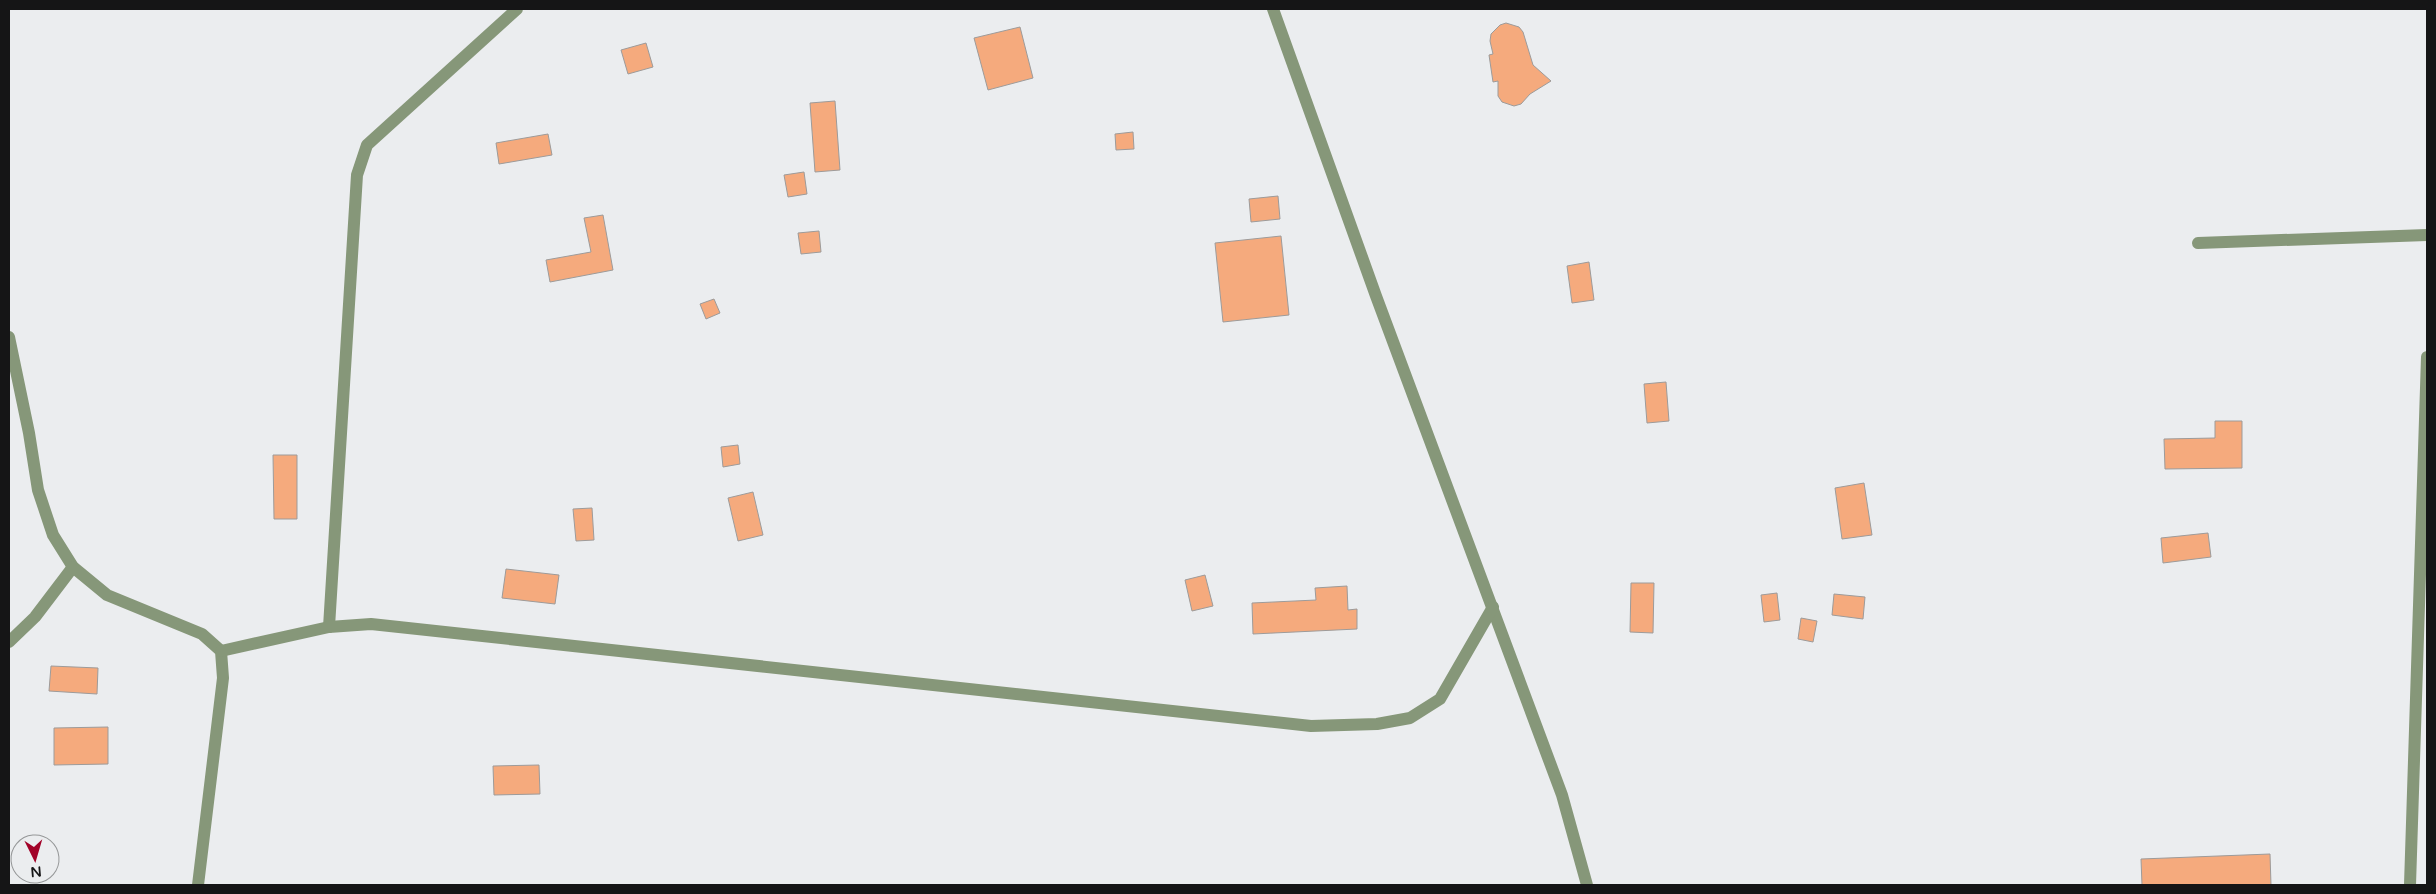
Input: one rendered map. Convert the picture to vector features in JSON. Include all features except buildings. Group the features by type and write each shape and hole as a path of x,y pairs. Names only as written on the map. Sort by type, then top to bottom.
{"street":[{"path":"330,628 357,174 367,145 517,9"},
{"path":"1273,9 1376,296 1562,795 1587,885"},
{"path":"2198,243 2427,234"},
{"path":"9,337 29,434 38,490 53,535 73,567 107,594 202,634 221,650 223,678 198,885"},
{"path":"2410,885 2427,358"},
{"path":"9,642 35,618 73,567"},
{"path":"221,650 330,628 371,624 1311,726 1377,724 1410,718 1440,700 1492,607"}]}
